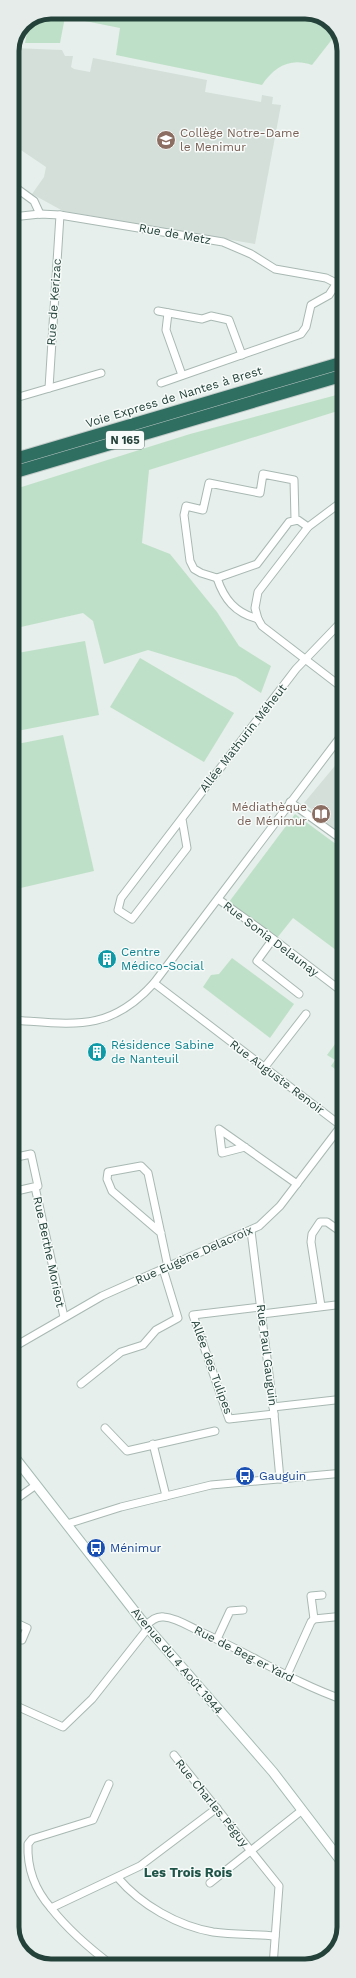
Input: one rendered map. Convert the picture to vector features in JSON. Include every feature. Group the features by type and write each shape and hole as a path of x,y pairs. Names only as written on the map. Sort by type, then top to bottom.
{"highway":[{"name":"Voie Express de Nantes à Brest","path":"19,458 337,364"},
{"name":"N 165","path":"19,471 337,377"}],"street":[{"path":"19,190 34,201 40,214"},
{"name":"Rue de Metz","path":"19,216 40,214 60,215 223,242 250,254 274,269 326,278 336,283"},
{"name":"Rue de Kerizac","path":"49,388 60,215"},
{"path":"161,383 301,334 306,327 311,305 329,295 336,283"},
{"path":"158,311 202,319 211,316 229,320 242,355"},
{"path":"168,313 166,330 182,375"},
{"path":"19,397 101,373"},
{"path":"263,474 294,480 295,519 286,525 257,564 217,578 200,573 194,569 190,561 184,515 186,506 203,510 209,483 260,493 263,474"},
{"path":"337,505 308,527 258,592 255,608 262,626 337,683"},
{"path":"295,519 308,527"},
{"path":"217,578 227,601 247,616 258,619"},
{"name":"Allée Mathurin Méheut","path":"182,819 188,848 132,919 118,910 121,898 296,668 307,659 337,627"},
{"path":"19,1020 78,1024 104,1019 120,1013 133,1004 154,983 337,741"},
{"path":"290,802 337,836"},
{"name":"Rue Sonia Delaunay","path":"218,899 337,988"},
{"path":"273,939 257,961 299,994"},
{"name":"Rue Auguste Renoir","path":"154,983 264,1068 337,1121"},
{"path":"264,1068 306,1014"},
{"name":"Rue Eugène Delacroix","path":"19,1344 102,1296 251,1231 259,1226 280,1206 337,1133"},
{"path":"245,1147 297,1184"},
{"name":"Rue Berthe Morisot","path":"19,1157 31,1154 38,1186 35,1187 64,1317"},
{"path":"81,1384 121,1352 143,1345 156,1330 178,1318 165,1268 161,1233 148,1172 141,1166 108,1172 107,1179 112,1191 161,1233"},
{"path":"19,1190 35,1187"},
{"path":"321,1306 311,1242 312,1234 320,1222 328,1222 337,1229"},
{"name":"Rue Paul Gauguin","path":"251,1231 274,1411 280,1479"},
{"path":"261,1310 337,1305"},
{"name":"Allée des Tulipes","path":"261,1310 193,1315 228,1419 274,1411"},
{"path":"274,1411 337,1400"},
{"path":"105,1428 127,1451 215,1431"},
{"path":"153,1444 166,1496"},
{"name":"Avenue du 4 Août 1944","path":"19,1463 147,1627 273,1772 337,1856"},
{"path":"66,1524 80,1518 211,1485 337,1474"},
{"path":"19,1497 36,1486"},
{"path":"314,1619 311,1596 322,1595"},
{"path":"217,1639 230,1611 243,1610"},
{"name":"Rue de Beg er Yard","path":"147,1627 155,1618 166,1617 217,1639 309,1687 337,1697"},
{"path":"287,1675 306,1630 311,1622 314,1619 337,1617"},
{"path":"19,1624 27,1628 22,1640 19,1639"},
{"path":"19,1707 63,1727 97,1693 147,1627"},
{"name":"Rue Charles Péguy","path":"174,1755 279,1886 273,1959"},
{"path":"103,1959 84,1945 65,1926 36,1886 30,1869 28,1844 32,1839 93,1820 109,1784"},
{"path":"52,1908 118,1878 140,1866 217,1808"},
{"name":"Rue Charles Péguy","path":"210,1883 302,1810"},
{"path":"118,1878 127,1888 162,1914 194,1927 213,1932 275,1936"}],"shaded area":[{"name":"Collège Notre-Dame le Menimur","path":"19,48 62,50 65,56 73,56 71,67 90,72 93,58 207,80 205,92 261,102 262,95 273,97 272,104 281,105 255,244 63,211 32,194 44,177 46,167 19,149"},
{"path":"337,763 337,831 304,803"}],"green space":[{"path":"51,19 65,19 60,43 25,43 28,28 33,24 39,21"},
{"path":"75,19 307,19 323,24 334,37 312,65 297,62 283,65 272,73 262,85 116,55 120,28"},
{"path":"337,395 337,411 149,470 142,543 170,554 217,612 239,646 271,666 261,693 236,677 148,650 104,664 93,621 83,613 19,627 19,488 190,434"},
{"path":"85,641 99,715 19,731 19,653"},
{"path":"140,658 234,713 204,762 110,707"},
{"path":"63,735 94,871 19,888 19,744"},
{"path":"295,814 337,845 337,951 293,918 277,938 229,902"},
{"path":"232,958 294,1004 270,1038 203,987 211,975 219,974"},
{"path":"337,1041 337,1070 331,1066 335,1060 327,1055"}],"place":[{"name":"Collège Notre-Dame le Menimur","path":"166,140"},
{"name":"Médiathèque de Ménimur","path":"321,814"},
{"name":"Centre Médico-Social","path":"107,959"},
{"name":"Résidence Sabine de Nanteuil","path":"97,1052"},
{"name":"Gauguin","path":"245,1476"},
{"name":"Ménimur","path":"96,1548"}],"district":[{"name":"Les Trois Rois","path":"188,1872"}]}
